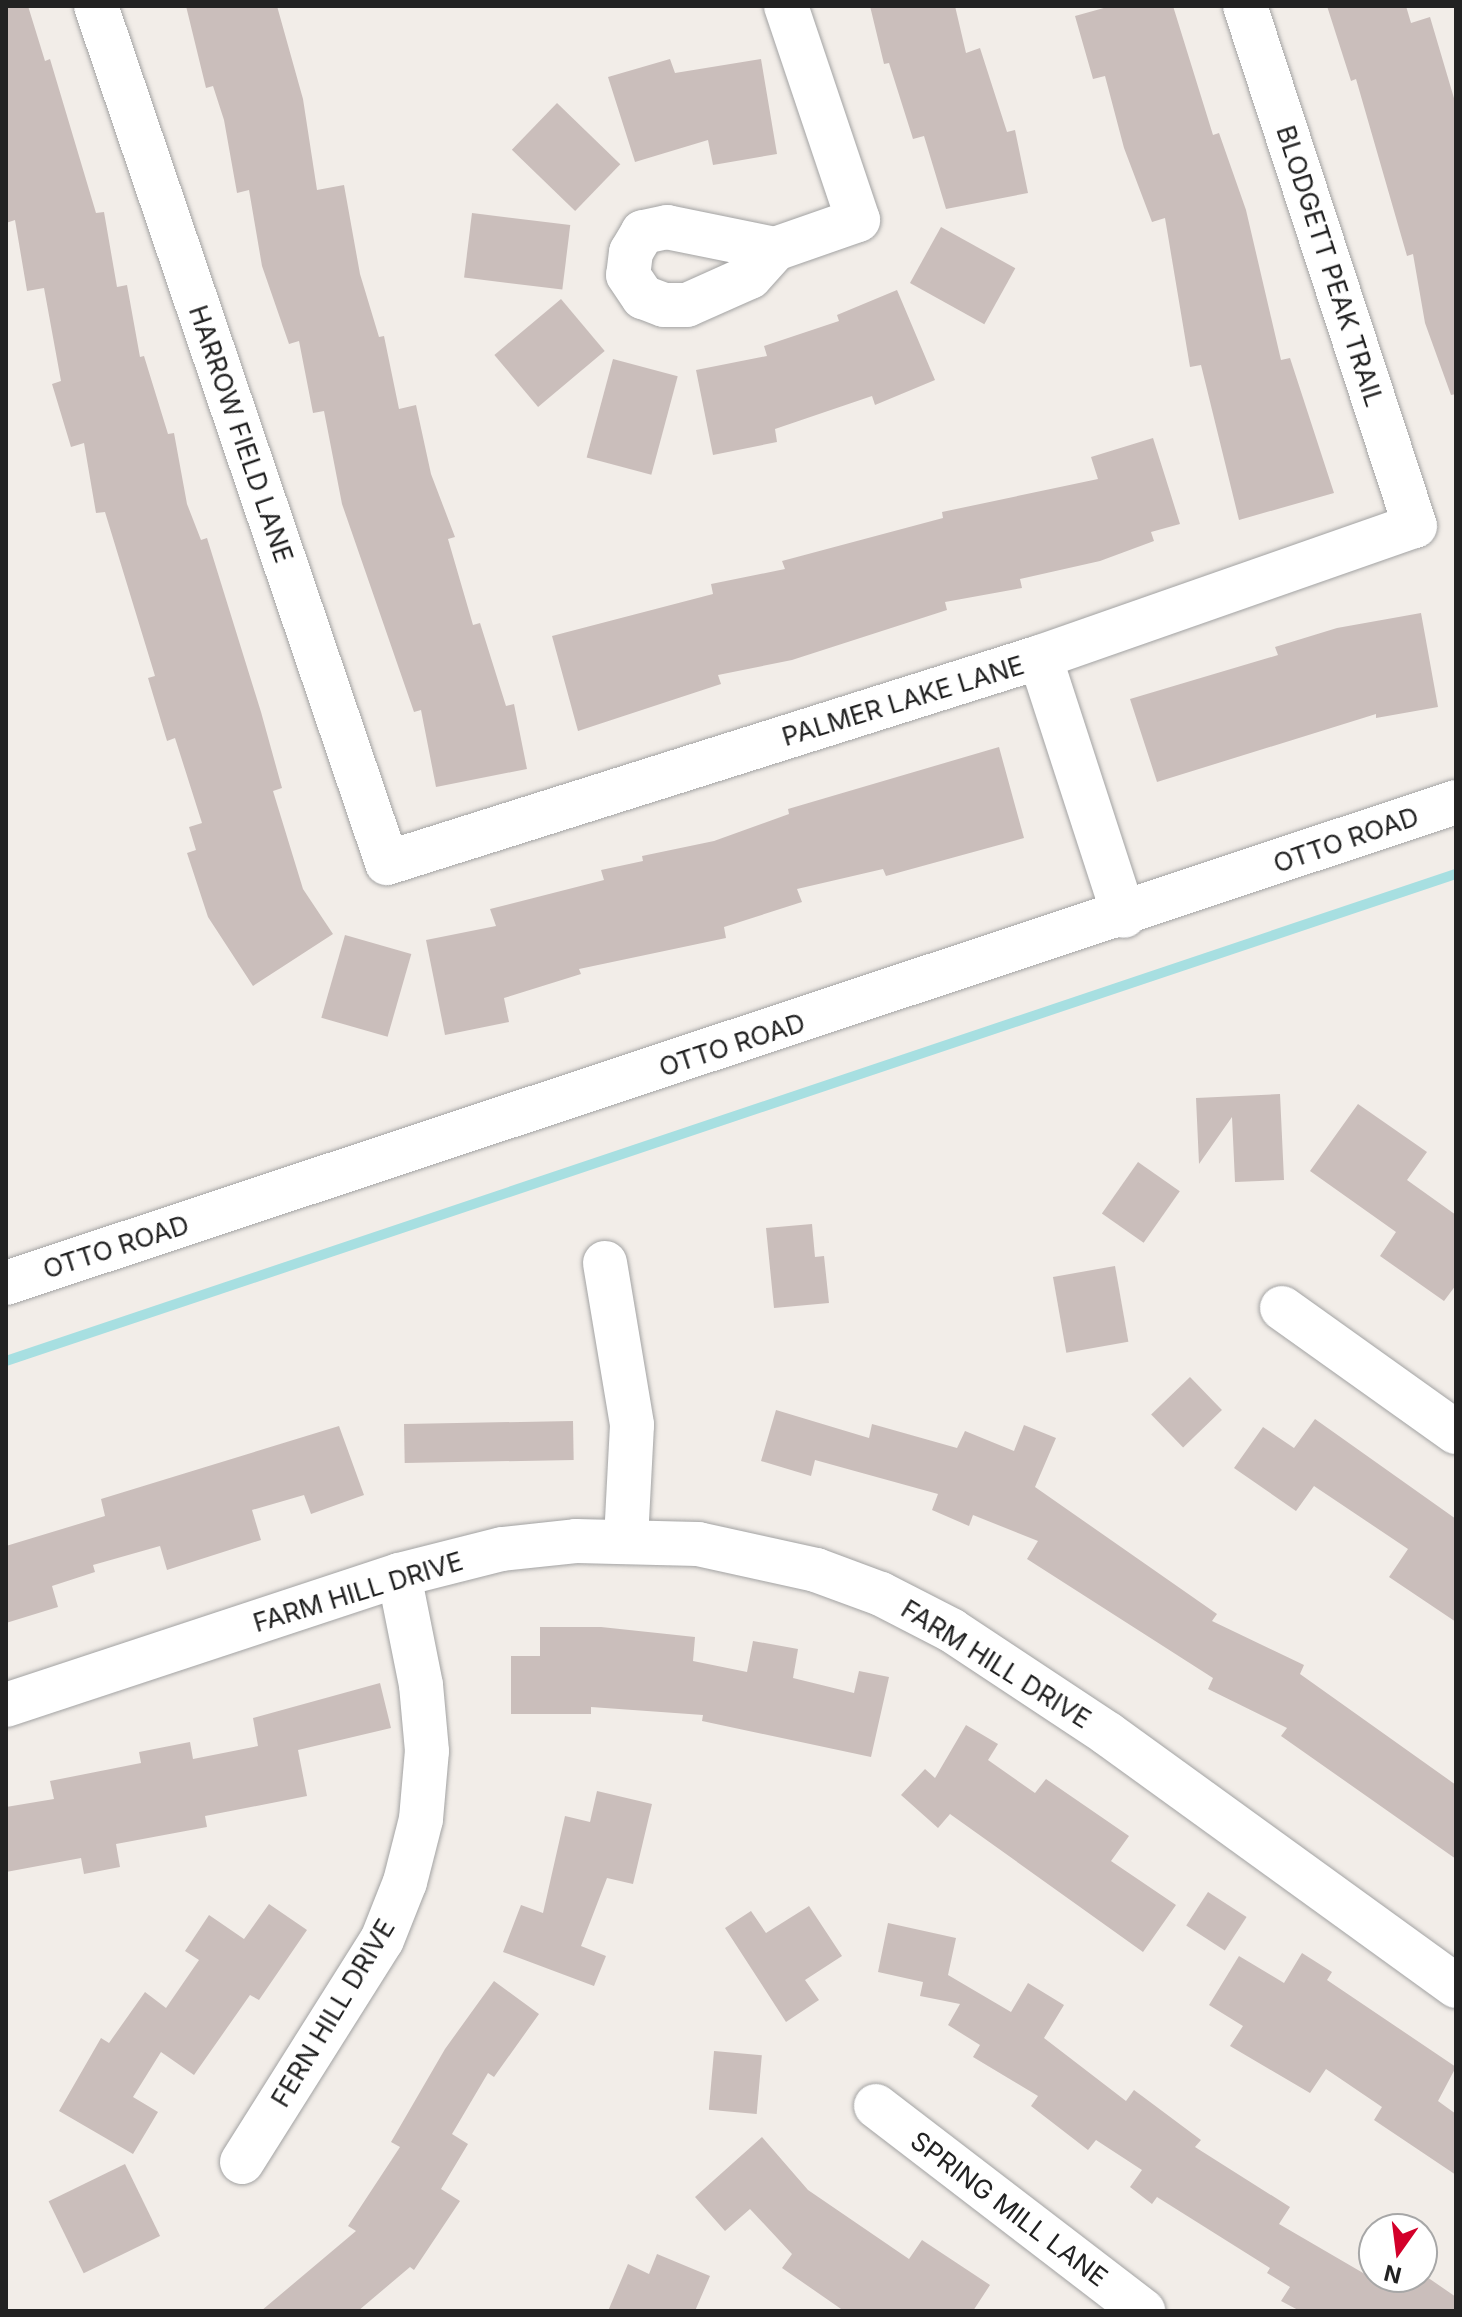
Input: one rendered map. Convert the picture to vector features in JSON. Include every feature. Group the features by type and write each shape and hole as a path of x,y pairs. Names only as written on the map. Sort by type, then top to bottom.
{"street":[{"name":"HARROW FIELD LANE","path":"96,6 387,863"},
{"path":"775,249 858,220 786,6"},
{"name":"BLODGETT PEAK TRAIL","path":"1245,6 1415,526"},
{"name":"PALMER LAKE LANE","path":"387,863 1040,657 1415,526"},
{"path":"1040,657 1124,916"},
{"name":"OTTO ROAD","path":"6,1283 1124,916 1456,802"},
{"path":"605,1263 632,1425 626,1540"},
{"path":"1282,1308 1456,1432"},
{"name":"FARM HILL DRIVE","path":"6,1705 399,1575 502,1549 626,1540 698,1544 816,1570 881,1594 951,1630 1108,1734 1456,1986"},
{"name":"FERN HILL DRIVE","path":"242,2162 382,1940 405,1882 421,1819 427,1751 421,1685 399,1575"},
{"name":"SPRING MILL LANE","path":"876,2106 1143,2311"}],"building":[{"path":"6,6 28,6 45,61 50,59 96,213 104,212 117,287 127,285 140,357 144,356 168,434 174,433 187,504 201,540 207,538 261,712 282,788 273,791 303,889 333,934 253,986 208,917 187,853 196,850 189,827 202,823 175,738 167,741 148,678 155,676 105,512 96,513 84,443 71,447 52,384 61,381 44,288 27,291 15,220 6,223"},
{"path":"186,6 277,6 303,99 317,190 344,185 360,274 379,337 384,336 399,409 416,405 431,474 455,537 448,539 473,625 480,623 506,706 514,704 527,769 436,787 421,710 414,712 342,504 324,411 313,413 299,341 289,344 262,266 249,190 237,193 224,120 213,86 206,88"},
{"path":"870,6 955,6 966,53 980,48 1007,132 1015,130 1028,193 946,209 924,136 913,139 889,63 884,64"},
{"path":"1111,6 1173,6 1213,135 1219,133 1246,210 1281,360 1290,358 1334,493 1239,520 1201,365 1190,367 1165,218 1152,222 1124,148 1105,76 1093,79 1075,16"},
{"path":"1327,6 1406,6 1411,23 1430,17 1456,105 1456,394 1451,395 1425,323 1413,254 1407,256 1356,79 1351,81"},
{"path":"670,59 675,73 761,59 777,154 713,165 708,140 635,162 608,77"},
{"path":"557,103 620,164 575,211 512,150"},
{"path":"472,213 570,225 562,290 464,278"},
{"path":"941,227 1015,268 984,324 910,283"},
{"path":"897,290 935,380 875,405 872,396 775,429 777,442 713,455 696,370 767,356 764,346 839,321 837,315"},
{"path":"561,299 605,351 538,407 494,355"},
{"path":"613,359 678,376 651,475 587,458"},
{"path":"1153,438 1180,524 1151,532 1154,541 1100,561 1020,579 1022,588 945,602 947,610 792,660 718,675 721,684 578,731 552,636 713,594 711,584 785,569 782,561 943,518 942,512 1098,479 1091,457"},
{"path":"1421,613 1438,707 1376,718 1376,714 1157,782 1130,699 1278,655 1275,647 1337,628"},
{"path":"999,747 1024,838 886,876 883,869 797,889 802,902 724,927 726,938 579,969 581,974 504,998 509,1022 445,1035 426,940 496,926 490,909 604,880 601,870 643,861 642,856 714,841 789,814 788,809"},
{"path":"345,935 411,954 388,1037 321,1018"},
{"path":"1280,1094 1284,1180 1235,1182 1232,1117 1199,1164 1196,1098"},
{"path":"1358,1104 1427,1152 1407,1180 1456,1215 1456,1285 1444,1301 1380,1256 1396,1232 1310,1171"},
{"path":"1138,1162 1180,1191 1144,1243 1102,1214"},
{"path":"812,1224 815,1257 824,1256 829,1303 774,1308 766,1228"},
{"path":"1115,1266 1128,1342 1066,1353 1053,1277"},
{"path":"1190,1377 1222,1410 1183,1448 1151,1415"},
{"path":"776,1410 869,1438 872,1424 957,1448 965,1431 1014,1451 1024,1425 1056,1438 1035,1487 1217,1614 1212,1621 1304,1665 1300,1674 1456,1785 1456,1859 1281,1736 1287,1728 1208,1689 1213,1678 1027,1559 1038,1541 973,1515 969,1526 932,1510 938,1494 815,1460 811,1476 761,1461"},
{"path":"1315,1419 1456,1519 1456,1622 1389,1577 1408,1549 1314,1486 1296,1511 1234,1468 1263,1427 1294,1448"},
{"path":"573,1421 574,1460 405,1463 404,1424"},
{"path":"339,1426 364,1495 311,1514 304,1495 252,1510 261,1540 167,1570 160,1546 93,1565 95,1572 52,1586 58,1607 6,1623 6,1546 105,1516 101,1499"},
{"path":"540,1627 601,1627 695,1637 693,1661 747,1672 753,1641 798,1649 793,1678 854,1693 859,1671 889,1677 871,1757 702,1721 703,1715 591,1707 591,1714 511,1714 511,1656 540,1656"},
{"path":"380,1683 391,1728 298,1750 307,1796 205,1816 207,1827 116,1844 120,1867 84,1874 81,1858 6,1872 6,1807 54,1799 50,1781 141,1763 139,1752 190,1742 193,1759 258,1746 253,1718"},
{"path":"966,1725 998,1744 988,1760 1035,1793 1046,1779 1129,1836 1111,1861 1176,1905 1143,1952 950,1814 938,1828 901,1795 925,1769 935,1778"},
{"path":"597,1791 652,1804 633,1884 607,1878 581,1946 606,1956 594,1986 503,1952 521,1905 543,1913 565,1816 590,1822"},
{"path":"1208,1892 1247,1917 1225,1951 1186,1926"},
{"path":"269,1904 307,1930 259,2000 250,1995 194,2075 161,2052 133,2097 158,2112 133,2154 59,2111 101,2038 109,2043 145,1992 166,2008 199,1960 185,1951 209,1915 244,1939"},
{"path":"809,1906 842,1956 805,1980 819,2000 786,2022 725,1928 751,1911 766,1933"},
{"path":"888,1923 956,1938 948,1975 1011,2012 1028,1983 1064,2005 1044,2038 1126,2101 1134,2090 1201,2140 1195,2147 1290,2207 1279,2224 1358,2270 1358,2293 1438,2293 1438,2285 1456,2297 1456,2311 1300,2311 1281,2301 1290,2287 1267,2273 1270,2268 1157,2197 1152,2204 1130,2187 1142,2170 1096,2140 1088,2150 1031,2106 1038,2096 973,2057 980,2045 948,2025 960,2004 920,1996 923,1982 878,1972"},
{"path":"1302,1953 1332,1972 1327,1980 1456,2067 1438,2101 1456,2114 1456,2175 1374,2120 1382,2107 1326,2069 1310,2093 1230,2046 1243,2026 1209,2005 1239,1956 1284,1983"},
{"path":"494,1981 539,2014 494,2077 488,2073 452,2134 468,2144 441,2189 460,2201 414,2270 410,2267 358,2311 261,2311 356,2231 348,2226 400,2147 391,2142 445,2049"},
{"path":"714,2051 762,2055 757,2114 709,2110"},
{"path":"762,2137 808,2190 909,2259 922,2240 990,2285 973,2311 844,2311 782,2268 792,2254 750,2209 725,2231 695,2197"},
{"path":"125,2164 160,2236 84,2273 49,2201"},
{"path":"657,2254 710,2276 695,2311 608,2311 628,2264 649,2274"}],"waterway":[{"path":"6,1361 1456,874"}]}
